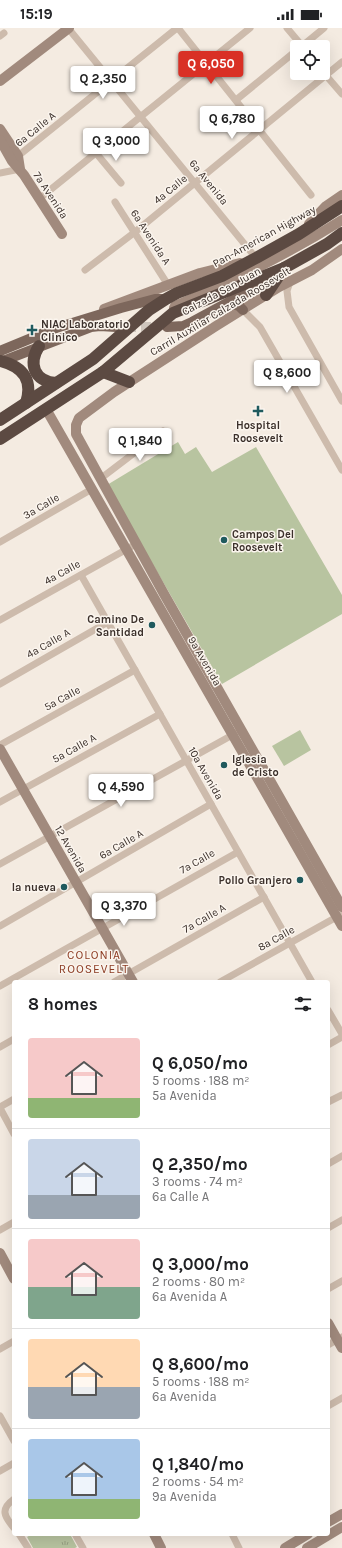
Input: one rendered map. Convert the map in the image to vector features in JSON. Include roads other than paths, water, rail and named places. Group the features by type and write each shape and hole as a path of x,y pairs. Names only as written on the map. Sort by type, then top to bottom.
{"highway":[{"name":"Pan-American Highway","path":"0,420 93,359 161,302 177,293 222,276 256,258 299,234 342,206"},
{"path":"0,439 103,372 173,313 284,268 328,244 342,233"},
{"path":"266,295 284,268"},
{"path":"39,346 33,360 37,374 48,382 56,383"},
{"path":"0,358 17,367 25,376 29,387 29,395 26,403"},
{"path":"103,372 129,382"}],"main road":[{"path":"0,81 68,28"},
{"name":"7a Avenida","path":"0,129 18,156 20,169"},
{"name":"7a Avenida","path":"0,140 12,161 20,169 62,234"},
{"path":"299,234 326,206 342,195"},
{"path":"173,313 175,306 245,275 342,220"},
{"name":"Carril Auxiliar Calzada Roosevelt","path":"76,425 82,416 129,382 266,295 312,270 342,249"},
{"path":"56,328 200,273 256,258"},
{"name":"Calzada San Juan","path":"166,327 188,324 262,284 284,268"},
{"path":"161,302 171,303 201,290 228,282"},
{"name":"Calzada San Juan","path":"0,358 56,328 120,308 155,300 161,302"},
{"path":"229,303 236,305 243,310"},
{"path":"0,358 39,346 91,327 116,327"},
{"name":"9a Avenida","path":"46,409 126,549 342,907"},
{"name":"9a Avenida","path":"76,425 76,434 340,919"},
{"name":"12 Avenida","path":"0,748 131,978"},
{"path":"0,1254 12,1275"},
{"path":"330,1326 340,1342"},
{"path":"330,1521 342,1514"},
{"path":"330,1534 342,1527"},
{"path":"155,1536 162,1548"},
{"path":"284,1548 305,1536"},
{"path":"307,1548 327,1536"}],"street":[{"name":"6a Avenida","path":"68,28 256,258"},
{"path":"178,28 311,195"},
{"name":"6a Calle A","path":"18,156 178,28"},
{"path":"39,199 250,28"},
{"path":"287,28 295,40"},
{"path":"310,40 324,28"},
{"path":"236,100 290,57"},
{"name":"4a Calle","path":"330,70 342,62"},
{"name":"4a Calle","path":"84,270 135,232 260,130 318,80"},
{"path":"330,80 342,94"},
{"path":"96,153 121,183"},
{"path":"0,173 20,169"},
{"name":"6a Avenida A","path":"115,202 168,285"},
{"path":"290,282 287,291 289,307 342,401"},
{"path":"243,310 260,327 342,470"},
{"path":"100,478 163,431"},
{"name":"3a Calle","path":"0,542 92,489"},
{"name":"4a Calle","path":"0,620 136,544"},
{"name":"10a Avenida","path":"81,575 311,980"},
{"name":"4a Calle A","path":"0,684 108,622"},
{"name":"5a Calle","path":"0,745 135,670"},
{"name":"5a Calle A","path":"0,802 160,714"},
{"path":"0,864 237,732"},
{"name":"6a Calle A","path":"0,926 211,804"},
{"name":"7a Calle","path":"0,986 238,852"},
{"name":"7a Calle A","path":"131,978 264,897"},
{"name":"8a Calle","path":"224,980 290,943 340,919"},
{"path":"330,1014 342,1036 330,1044"},
{"path":"0,1047 12,1040"},
{"path":"330,1101 342,1095"},
{"path":"12,1100 0,1108 12,1130"},
{"path":"330,1163 342,1156"},
{"path":"330,1227 342,1220"},
{"path":"0,1230 12,1223"},
{"path":"330,1288 342,1281"},
{"path":"0,1348 12,1342"},
{"path":"330,1344 340,1342"},
{"path":"330,1405 342,1398"},
{"path":"0,1416 12,1437"},
{"path":"0,1471 12,1464"},
{"path":"12,1501 5,1506 4,1513 12,1525"},
{"path":"20,1536 28,1548"},
{"path":"76,1536 83,1548"},
{"path":"233,1536 239,1548"}],"tunnel":[{"path":"126,327 160,327"}],"place":[{"name":"NIAC Laboratorio Clinico","path":"32,330"},
{"name":"Hospital Roosevelt","path":"258,411"},
{"name":"Campos Del Roosevelt","path":"224,540"},
{"name":"Camino De Santidad","path":"152,625"},
{"name":"Iglesia de Cristo","path":"224,765"},
{"name":"Pollo Granjero","path":"300,880"},
{"name":"la nueva","path":"64,887"}],"district":[{"name":"COLONIA ROOSEVELT","path":"94,962"}]}
